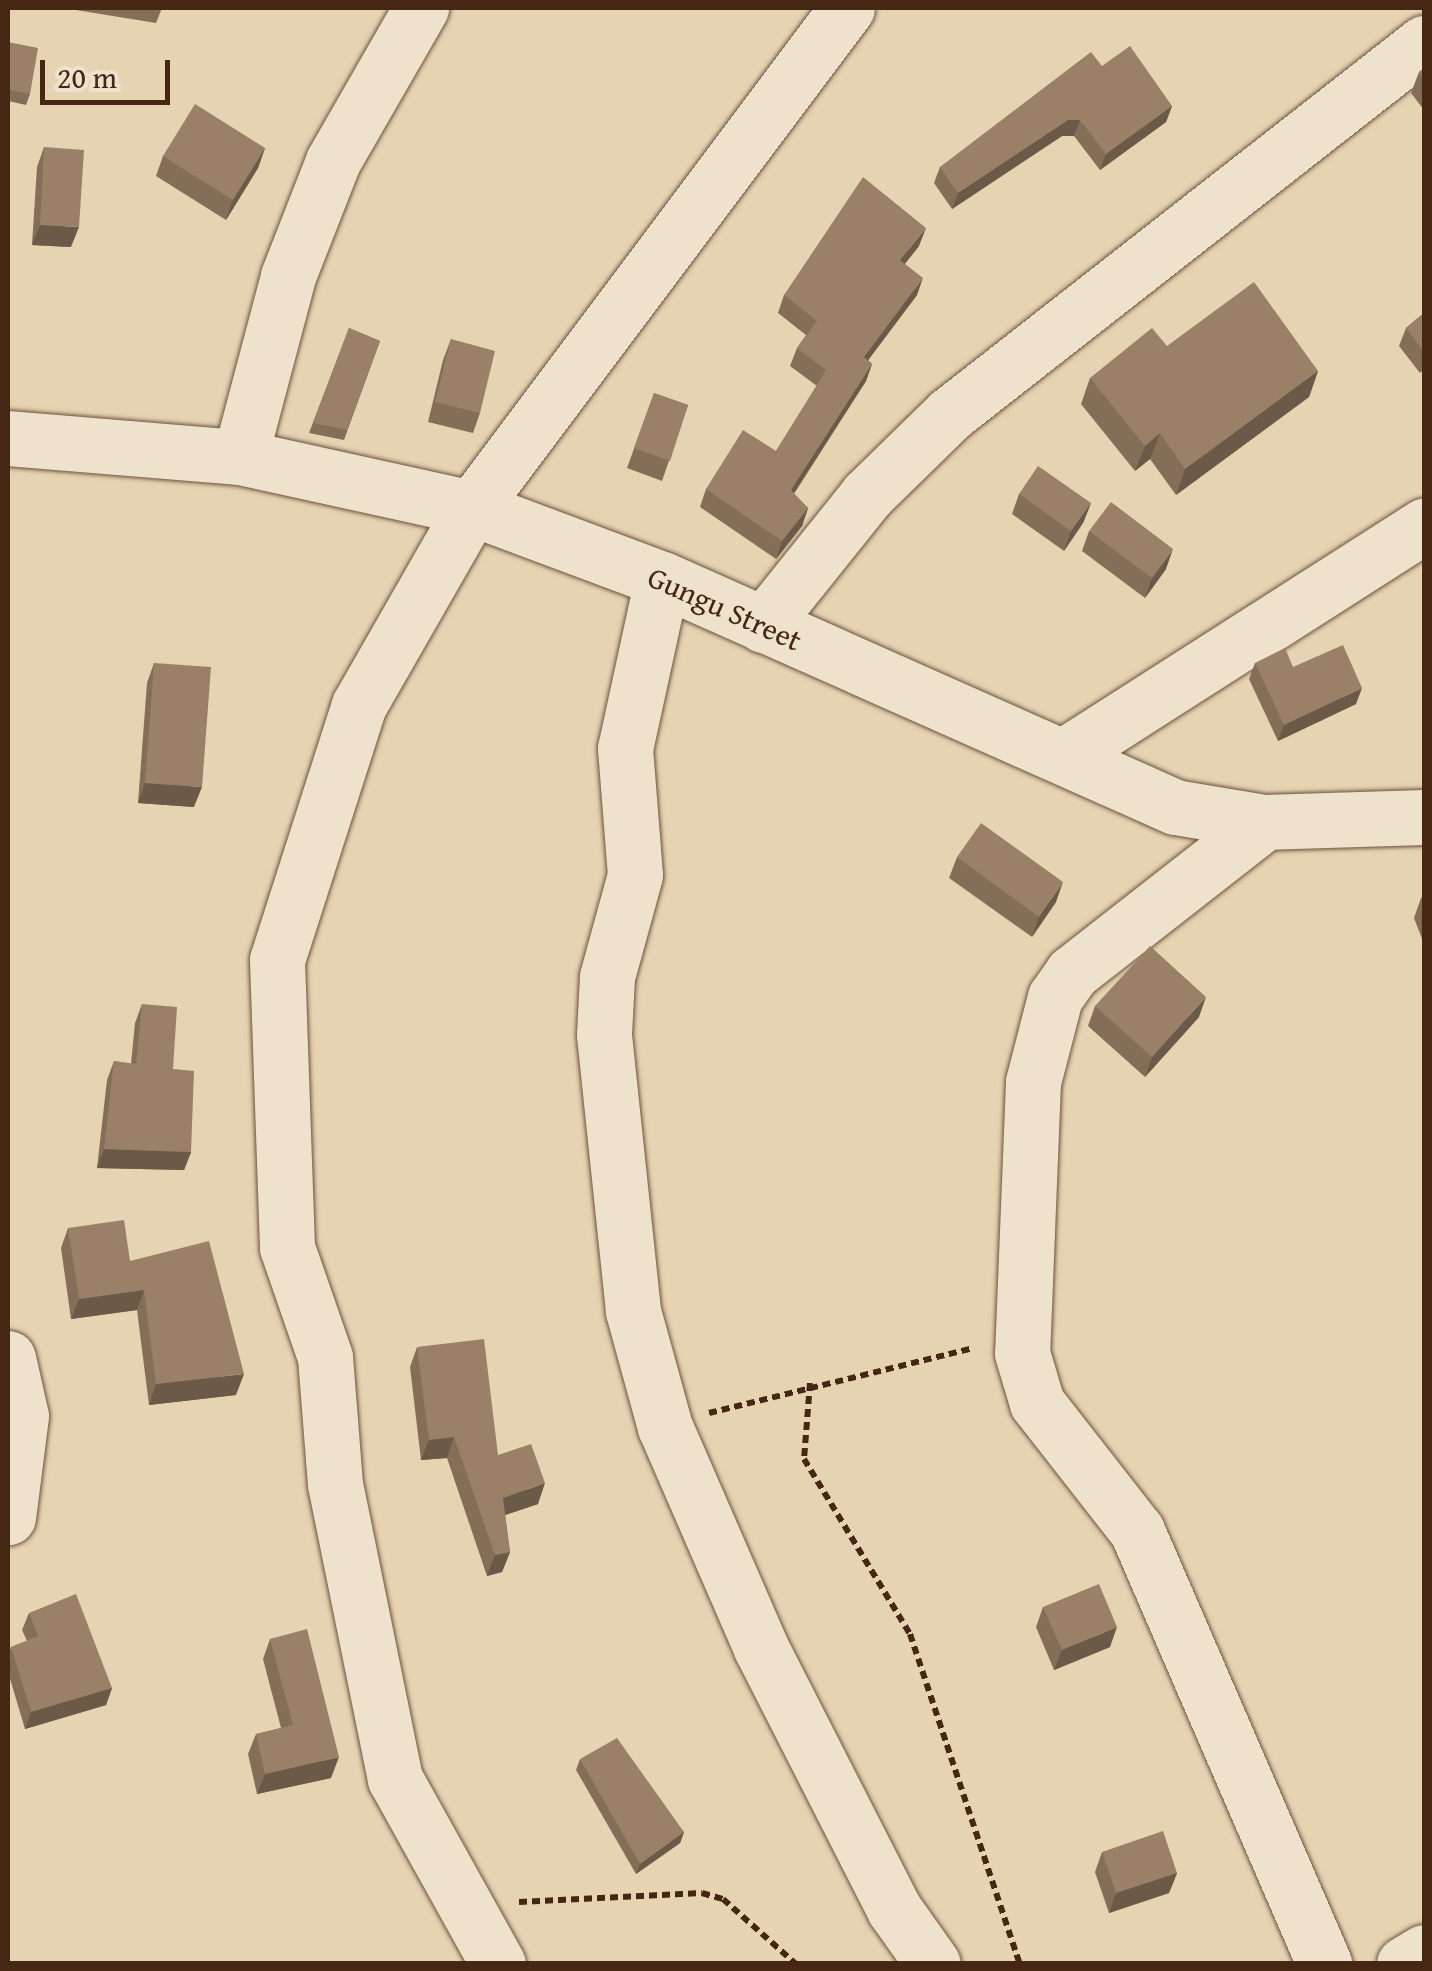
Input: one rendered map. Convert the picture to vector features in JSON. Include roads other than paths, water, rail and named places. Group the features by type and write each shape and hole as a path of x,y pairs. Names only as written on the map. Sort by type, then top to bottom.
{"street":[{"path":"240,457 288,276 333,161 421,8"},
{"path":"498,1964 395,1779 329,1452 325,1357 287,1247 272,993 359,705 472,508 846,8"},
{"path":"763,625 867,495 950,414 1424,43"},
{"name":"Gungu Street","path":"8,438 240,457 472,508 662,579 1067,754 1175,806 1265,822 1424,817"},
{"path":"1067,754 1424,526"},
{"path":"662,579 625,748 635,874 607,977 604,1035 633,1311 665,1427 760,1648 894,1909 933,1964"},
{"path":"1265,822 1072,973 1055,997 1032,1082 1023,1338 1037,1403 1137,1531 1194,1647 1248,1800 1324,1964"},
{"path":"8,1358 21,1416 8,1517"},
{"path":"1404,1964 1424,1952"}]}
